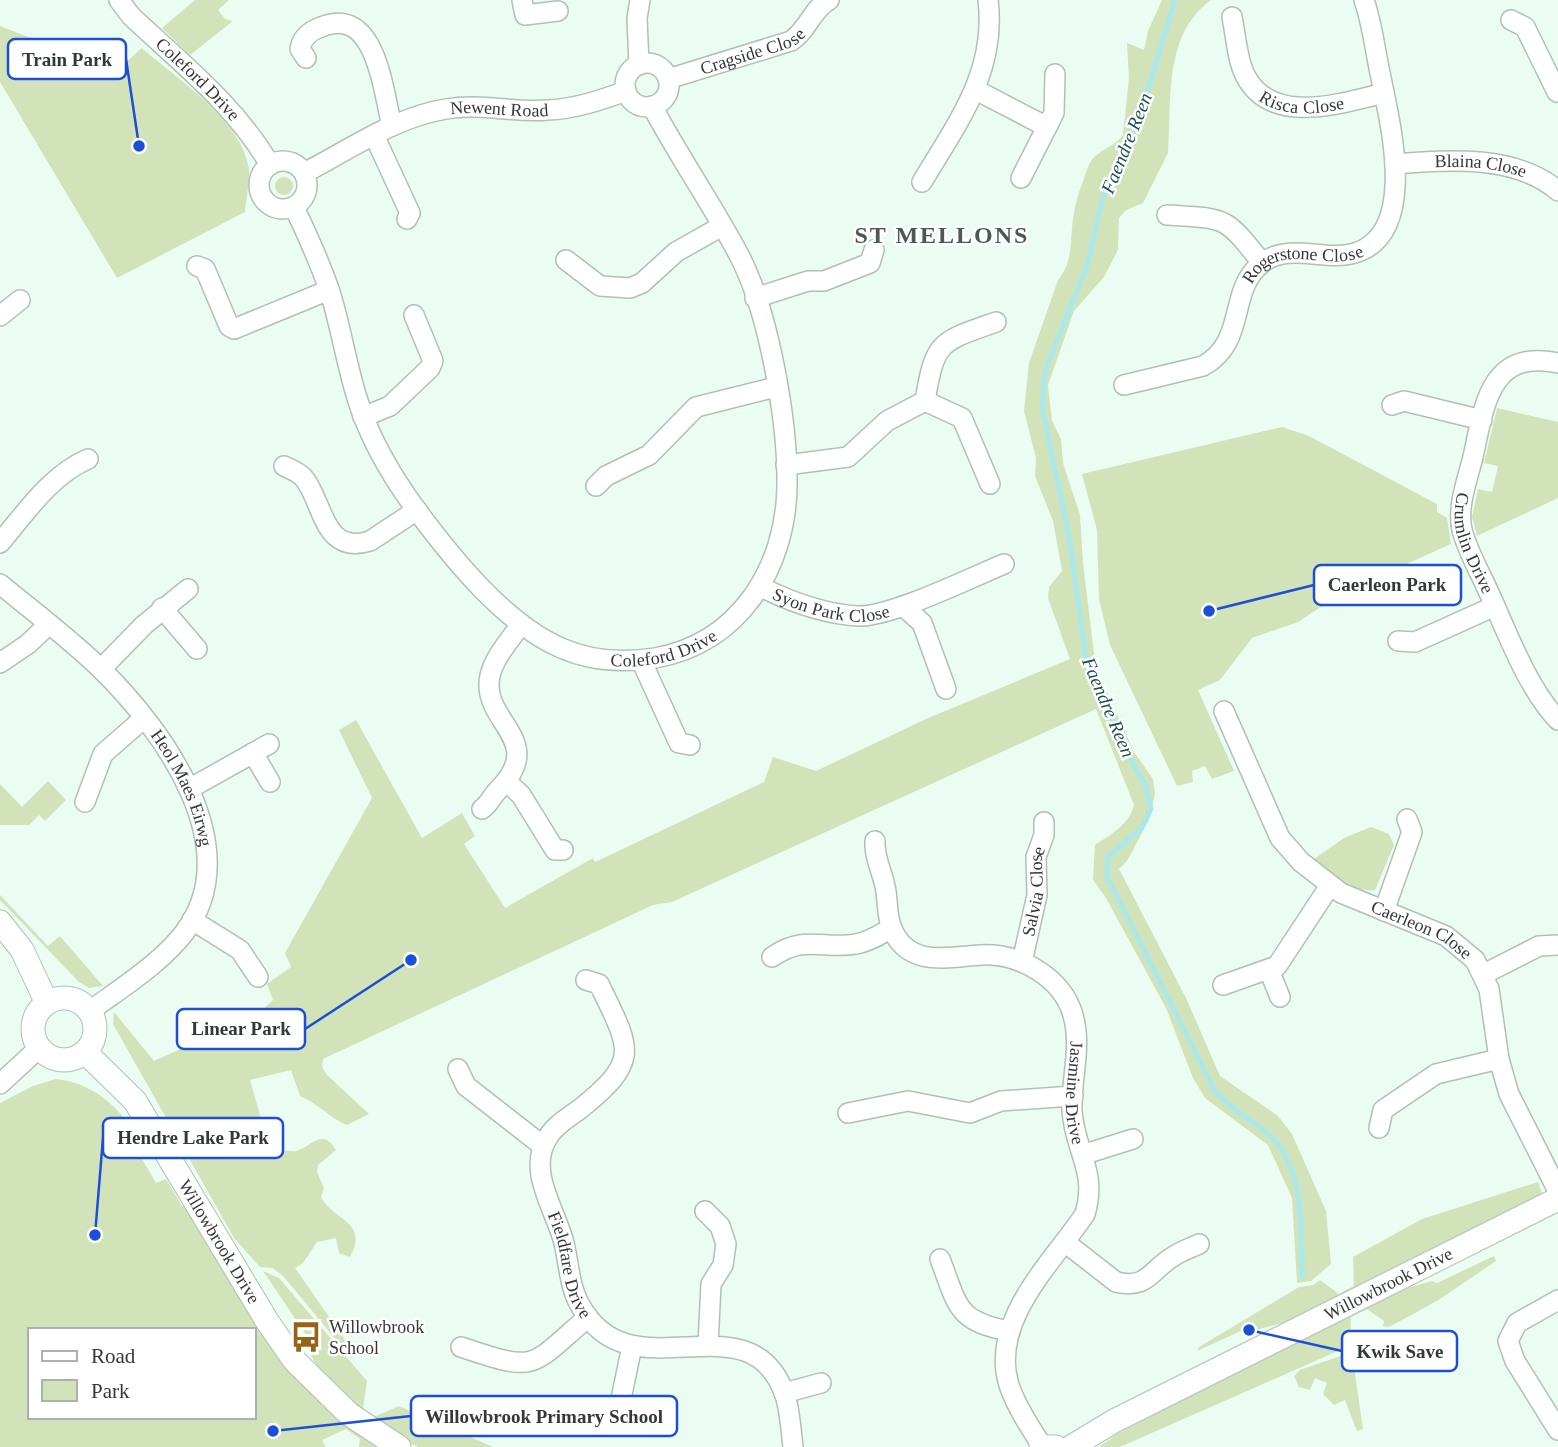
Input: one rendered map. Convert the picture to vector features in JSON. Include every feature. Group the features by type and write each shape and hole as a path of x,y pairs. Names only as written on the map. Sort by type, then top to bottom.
{"street":[{"name":"Coleford Drive","path":"119,0 131,16 231,110 251,133 270,165"},
{"path":"522,0 524,15 558,11"},
{"path":"639,65 637,18 640,0"},
{"path":"922,181 976,90 989,50 988,0"},
{"name":"Rogerstone Close","path":"1124,385 1203,366 1213,360 1229,340 1247,281 1262,263 1285,253 1340,255 1368,247 1387,226 1391,212 1395,164 1384,93 1364,0"},
{"name":"Cragside Close","path":"668,79 740,59 791,41 803,31 825,1"},
{"name":"Risca Close","path":"1232,17 1245,75 1265,96 1280,104 1314,107 1384,93"},
{"path":"1511,19 1525,27 1552,94"},
{"path":"306,58 300,49 302,41 312,31 339,23 357,28 371,47 392,126"},
{"path":"639,65 657,65 668,79 664,98 652,106 633,102 626,91 626,78 639,65"},
{"path":"1021,178 1054,113 1055,74"},
{"path":"976,90 1046,127"},
{"name":"Newent Road","path":"304,173 392,126 455,107 548,110 592,103 626,91"},
{"name":"Coleford Drive","path":"294,207 329,290 363,417 389,470 417,510 485,592 522,624 576,654 611,660 641,660 666,656 702,642 732,622 761,587 783,533 786,464 767,337 740,257 652,106"},
{"path":"374,135 410,213 407,219"},
{"name":"Blaina Close","path":"1395,164 1464,159 1541,176 1558,191"},
{"path":"291,163 304,173 307,189 304,197 294,207 278,208 262,195 260,179 270,165 291,163"},
{"path":"1167,215 1220,219 1234,229 1262,263"},
{"path":"566,260 600,286 630,288 642,283 676,252 722,226"},
{"path":"755,298 808,281 824,281 870,263 874,250"},
{"path":"197,266 205,269 229,326 234,329 329,290"},
{"path":"0,316 20,300"},
{"path":"363,417 390,406 430,368 433,361 414,315"},
{"path":"925,401 932,359 951,338 996,322"},
{"name":"Crumlin Drive","path":"1558,363 1525,361 1502,374 1488,396 1460,515 1465,540 1495,606 1539,697 1558,720"},
{"path":"596,486 606,476 649,455 696,407 776,387"},
{"path":"786,464 848,457 887,421 925,401"},
{"path":"925,401 962,418 990,484"},
{"path":"1392,404 1404,401 1482,419"},
{"path":"0,543 53,482 69,467 88,459"},
{"path":"284,466 302,476 313,494 323,521 332,533 344,541 362,544 370,541 417,510"},
{"name":"Syon Park Close","path":"761,587 804,608 859,616 903,606 1004,564"},
{"name":"Heol Maes Eirwg","path":"0,584 101,670 143,719 189,789 203,823 208,858 192,920 171,947 89,1011"},
{"path":"101,670 162,608 188,589"},
{"name":"Syon Park Close","path":"903,606 922,623 946,689"},
{"path":"1398,641 1415,642 1495,606"},
{"path":"162,608 197,649"},
{"path":"0,663 49,624"},
{"path":"482,809 507,782 515,760 513,734 490,696 489,684 494,665 522,624"},
{"path":"641,660 679,743 690,745"},
{"name":"Caerleon Close","path":"1224,711 1280,838 1301,862 1329,887 1455,941 1484,974 1493,1005 1499,1059 1514,1110 1558,1191"},
{"path":"85,802 103,754 143,719"},
{"path":"189,789 261,748 270,782"},
{"path":"507,782 521,795 555,850 564,850"},
{"path":"1384,911 1412,832 1407,818"},
{"name":"Salvia Close","path":"1022,962 1037,895 1036,857 1044,835 1044,821"},
{"path":"772,957 794,945 813,942 855,944 891,928 884,881 875,858 875,841"},
{"path":"1223,985 1269,970 1284,958 1329,887"},
{"path":"192,920 240,950 258,977"},
{"path":"0,922 22,950 47,1003"},
{"name":"Jasmine Drive","path":"891,928 904,946 926,958 983,955 1022,962 1052,981 1073,1012 1077,1047 1074,1122 1090,1184 1089,1200 1085,1214 1032,1289 1009,1331 1005,1349 1009,1383 1042,1447"},
{"path":"1484,974 1539,946 1558,945"},
{"path":"1269,970 1280,998"},
{"path":"458,1069 466,1086 543,1146 558,1126 611,1083 623,1063 623,1034 599,984 586,979"},
{"path":"65,998 83,1004 89,1011 94,1019 94,1037 85,1052 67,1060 47,1055 39,1048 33,1029 40,1010 47,1003 65,998"},
{"path":"0,1084 39,1048"},
{"name":"Willowbrook Drive","path":"85,1052 135,1101 267,1321 294,1360 340,1407 399,1447"},
{"path":"1379,1128 1383,1111 1436,1074 1499,1059"},
{"path":"848,1113 908,1101 970,1113 1001,1101 1073,1096"},
{"path":"1084,1154 1133,1139"},
{"name":"Fieldfare Drive","path":"543,1146 541,1175 545,1194 561,1232 573,1289 588,1317 612,1337 632,1346 668,1350 708,1345 736,1347 751,1353 766,1363 784,1393 793,1447"},
{"name":"Willowbrook Drive","path":"1071,1447 1114,1421 1558,1199"},
{"path":"705,1211 720,1226 726,1244 723,1265 711,1284 708,1345"},
{"path":"1066,1242 1116,1282 1125,1284 1149,1279 1173,1256 1199,1244"},
{"path":"940,1259 966,1315 986,1326 1009,1331"},
{"path":"1558,1300 1517,1323 1508,1341 1510,1352 1558,1430"},
{"path":"461,1347 512,1363 531,1363 588,1317"},
{"path":"621,1399 632,1346"},
{"path":"784,1393 821,1383"},
{"path":"1042,1447 1056,1447"}],"green space":[{"path":"195,0 229,0 218,10 225,19 233,21 190,55 162,28"},
{"path":"1162,0 1211,0 1196,14 1177,50 1171,91 1168,153 1143,203 1126,210 1119,218 1118,250 1104,277 1074,311 1048,385 1052,421 1061,439 1063,463 1080,515 1096,670 1087,684 1100,685 1106,690 1134,752 1153,779 1155,794 1149,820 1127,861 1119,869 1186,998 1220,1076 1278,1116 1292,1134 1326,1211 1331,1264 1311,1281 1297,1283 1292,1198 1268,1145 1205,1098 1193,1078 1166,1008 1106,898 1093,880 1095,845 1124,824 1134,805 1096,709 672,902 653,905 323,1059 322,1066 326,1074 369,1114 347,1125 300,1096 291,1070 250,1080 264,1129 279,1150 297,1151 322,1139 331,1143 336,1150 318,1165 317,1172 324,1188 321,1197 326,1205 353,1228 355,1245 350,1257 339,1253 336,1238 317,1242 303,1263 295,1268 350,1347 347,1352 361,1370 284,1277 273,1268 260,1267 234,1238 113,1024 114,1012 154,1061 258,1014 273,1000 267,984 291,967 285,953 372,798 339,730 356,720 422,838 462,813 475,836 464,844 505,908 593,858 595,862 764,782 773,757 816,771 926,719 1070,659 1048,598 1049,587 1062,571 1053,521 1035,476 1036,458 1024,411 1029,363 1058,280 1067,264 1075,208 1088,167 1095,156 1123,135 1129,78 1127,43 1144,50 1148,31"},
{"path":"0,26 116,71 142,48 206,102 234,134 244,151 249,169 245,212 117,278 0,82"},
{"path":"284,177 290,180 293,186 290,192 284,195 278,192 275,186 278,180"},
{"path":"1497,408 1558,422 1558,498 1477,536 1472,517 1478,489 1492,492 1498,466 1484,463"},
{"path":"1282,427 1309,436 1437,504 1437,512 1447,518 1451,544 1342,593 1298,622 1252,638 1220,680 1198,690 1234,771 1212,779 1205,766 1192,771 1193,782 1177,786 1110,645 1099,599 1097,530 1082,474"},
{"path":"48,781 66,800 45,821 39,815 29,825 0,825 0,784 22,807"},
{"path":"1371,827 1389,834 1394,845 1375,890 1359,889 1350,885 1314,859 1344,838"},
{"path":"0,895 48,946 60,936 103,986 89,988 79,982 0,900"},
{"path":"56,1079 86,1087 109,1103 120,1113 147,1149 141,1157 156,1183 166,1179 182,1206 187,1206 282,1361 327,1408 381,1447 359,1447 360,1439 346,1429 322,1440 326,1447 0,1447 0,1103 33,1086"},
{"path":"1538,1182 1542,1193 1508,1213 1297,1319 1256,1330 1254,1325 1197,1351 1199,1347 1299,1287 1313,1285 1320,1280 1339,1294 1354,1286 1353,1257 1422,1219"},
{"path":"1494,1256 1496,1261 1437,1301 1389,1327 1383,1326 1384,1321 1367,1309 1351,1317 1350,1343 1338,1351 1120,1447 1099,1447 1117,1434 1389,1293 1432,1281 1437,1283"},
{"path":"263,1271 279,1278 367,1381 363,1408 374,1417 399,1406 493,1447 418,1447 384,1430 330,1387 310,1354 315,1351 311,1342"},
{"path":"1346,1354 1353,1360 1363,1429 1357,1431 1345,1400 1334,1405 1323,1394 1327,1383 1315,1378 1310,1390 1299,1387 1294,1376 1300,1370"}],"waterway":[{"name":"Faendre Reen","path":"1175,0 1138,122 1103,197 1087,266 1045,371 1042,407 1069,536 1086,657 1129,757 1146,786 1151,809 1142,828 1108,857 1107,877 1216,1093 1267,1133 1280,1146 1289,1163 1299,1200 1302,1277"}],"place":[{"name":"Train Park","path":"139,146"},
{"name":"Caerleon Park","path":"1209,611"},
{"name":"Linear Park","path":"411,960"},
{"name":"Hendre Lake Park","path":"95,1235"},
{"name":"Kwik Save","path":"1249,1330"},
{"name":"Willowbrook School","path":"306,1337"},
{"name":"Willowbrook Primary School","path":"273,1431"}],"district":[{"name":"ST MELLONS","path":"942,235"}]}
